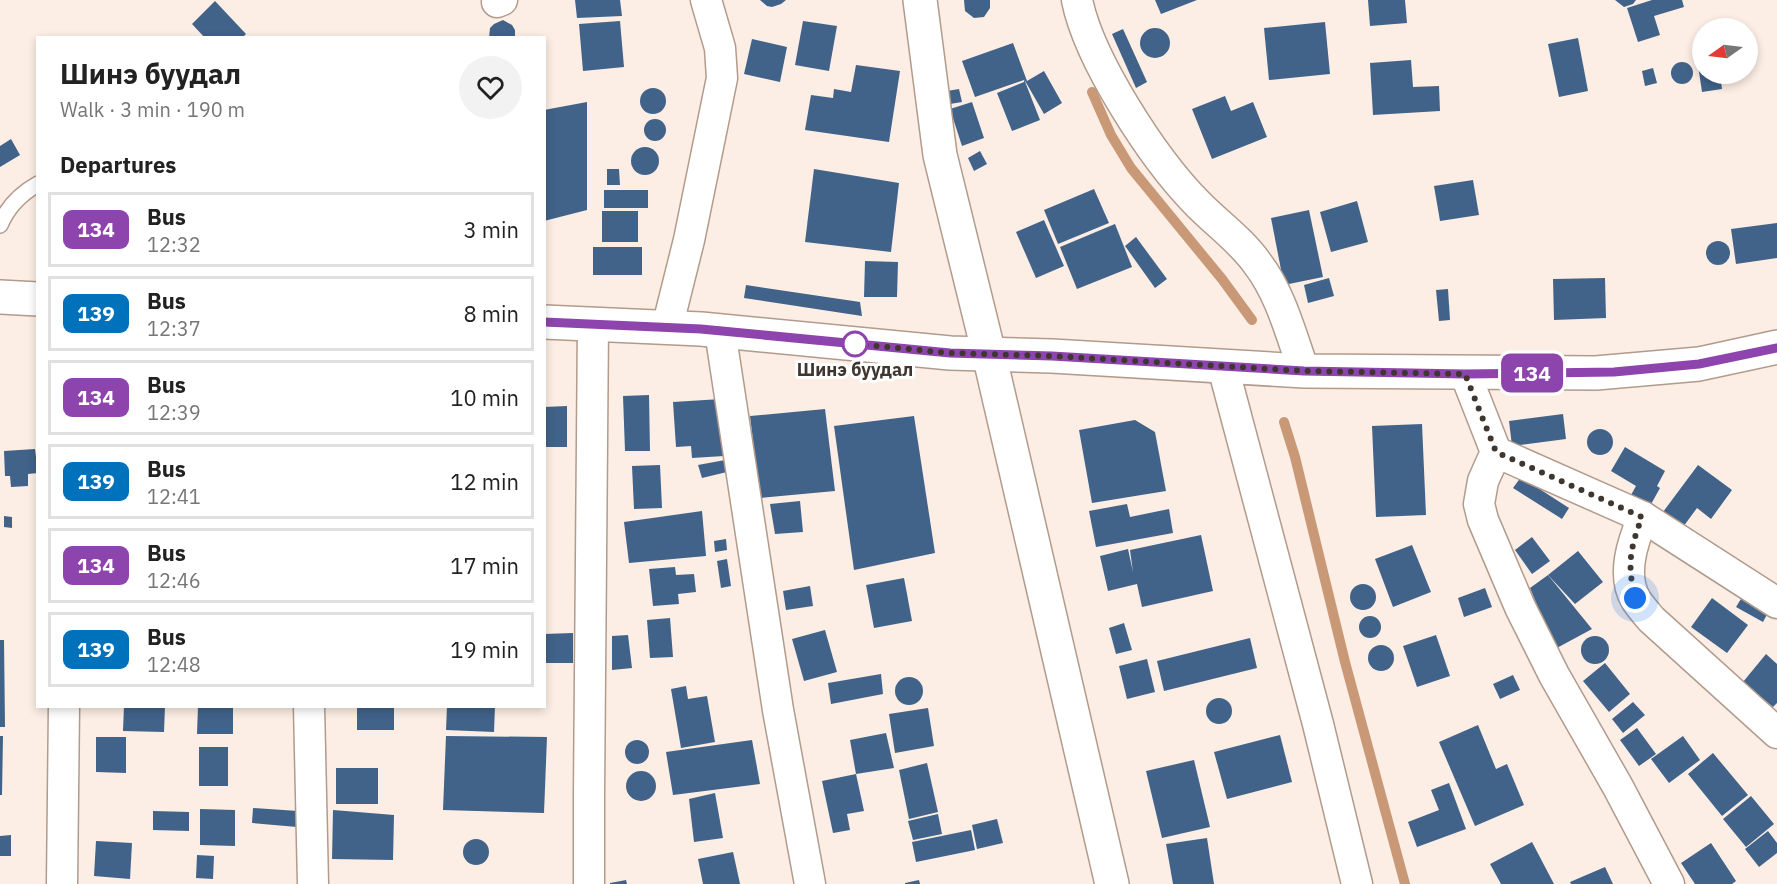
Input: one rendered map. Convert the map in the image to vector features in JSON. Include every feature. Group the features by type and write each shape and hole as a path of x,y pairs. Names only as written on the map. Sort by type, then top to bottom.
{"main road":[{"path":"920,0 940,155 989,354 1112,884"},
{"path":"0,297 36,298"},
{"path":"546,322 720,331 950,353 1304,371 1465,374 1632,371 1699,364 1777,348"}],"street":[{"path":"667,328 689,240 722,78 720,48 706,0"},
{"path":"1077,0 1079,13 1096,51 1146,140 1197,204 1242,245 1270,282 1304,371"},
{"path":"590,884 593,324"},
{"path":"720,331 778,710 810,884"},
{"path":"1223,367 1318,724 1357,884"},
{"path":"1465,374 1496,452 1642,517 1777,603"},
{"path":"1496,452 1483,481 1479,504 1484,520 1520,608 1669,884"},
{"path":"1642,517 1632,543 1629,574 1635,598 1651,619 1777,733"},
{"path":"62,884 64,708"},
{"path":"309,708 313,884"}],"lane":[{"path":"0,225 9,207 22,194 36,185"}],"building":[{"path":"575,0 620,0 622,16 577,18"},
{"path":"760,0 786,0 772,7"},
{"path":"964,0 990,0 990,8 984,17 974,18 965,11"},
{"path":"1155,0 1197,0 1161,14"},
{"path":"1368,0 1405,0 1407,23 1370,26"},
{"path":"1615,0 1636,0 1633,4 1624,7"},
{"path":"1652,0 1682,0 1684,7 1654,16 1660,35 1638,42 1627,8"},
{"path":"215,1 246,34 244,36 203,36 192,24"},
{"path":"503,20 512,25 515,36 489,36 490,28"},
{"path":"620,21 624,67 583,71 579,24"},
{"path":"803,21 837,26 829,71 795,65"},
{"path":"1325,22 1330,74 1269,80 1264,28"},
{"path":"1155,28 1166,32 1170,43 1166,54 1155,58 1144,54 1140,43 1144,32"},
{"path":"1123,29 1147,82 1136,88 1112,34"},
{"path":"1578,38 1588,91 1559,97 1548,44"},
{"path":"752,39 787,47 780,82 744,74"},
{"path":"1013,43 1027,81 1044,71 1062,103 1044,114 1024,79 1040,120 1012,131 997,93 1024,82 1024,80 975,97 962,61"},
{"path":"1411,60 1413,87 1439,86 1440,111 1373,115 1370,63"},
{"path":"1682,62 1690,65 1692,77 1690,81 1682,84 1674,81 1671,73 1674,65"},
{"path":"856,65 900,71 889,142 805,130 811,95 833,98 834,89 851,92"},
{"path":"1653,68 1657,83 1645,86 1642,71"},
{"path":"1701,84 1721,84 1722,89 1702,92"},
{"path":"653,88 662,92 666,101 662,110 653,114 644,110 640,101 644,92"},
{"path":"959,89 962,102 950,104 947,91"},
{"path":"1225,96 1231,111 1253,102 1267,137 1212,159 1192,109"},
{"path":"587,102 587,210 546,220 546,110"},
{"path":"972,102 984,138 962,146 950,109"},
{"path":"655,119 663,122 666,130 663,138 655,141 647,138 644,130 647,122"},
{"path":"11,139 20,155 0,167 0,146"},
{"path":"645,147 655,151 659,161 655,171 645,175 635,171 631,161 635,151"},
{"path":"980,151 987,164 974,171 968,158"},
{"path":"607,169 619,169 620,185 607,185"},
{"path":"814,169 899,183 891,252 805,242"},
{"path":"1473,180 1479,215 1440,221 1434,186"},
{"path":"1094,189 1109,223 1058,244 1044,210"},
{"path":"604,190 648,190 648,208 604,208"},
{"path":"1357,201 1368,242 1331,252 1320,212"},
{"path":"1309,210 1323,277 1284,285 1271,218"},
{"path":"602,211 638,211 638,242 602,242"},
{"path":"1044,220 1064,266 1036,278 1016,232"},
{"path":"1777,223 1777,258 1736,264 1731,229"},
{"path":"1115,224 1132,267 1077,289 1060,247"},
{"path":"1136,237 1167,279 1155,288 1125,246"},
{"path":"1718,241 1727,244 1730,253 1727,262 1718,265 1709,262 1706,253 1709,244"},
{"path":"593,247 642,247 642,275 593,275"},
{"path":"865,261 898,262 897,297 864,297"},
{"path":"1329,278 1334,296 1308,303 1304,285"},
{"path":"1605,278 1606,318 1554,320 1553,279"},
{"path":"746,285 860,302 862,316 744,298"},
{"path":"1448,289 1450,320 1439,321 1436,290"},
{"path":"649,395 650,451 625,451 623,396"},
{"path":"721,399 724,456 692,458 691,446 676,447 673,402"},
{"path":"567,406 567,447 546,447 546,407"},
{"path":"825,409 835,491 760,498 750,416"},
{"path":"1563,414 1566,439 1512,446 1509,421"},
{"path":"914,416 935,553 854,570 834,426"},
{"path":"1135,420 1155,432 1166,491 1092,503 1079,430"},
{"path":"1422,424 1426,515 1376,517 1372,426"},
{"path":"1600,429 1609,433 1613,442 1609,451 1600,455 1591,451 1587,442 1591,433"},
{"path":"1625,447 1665,471 1657,486 1660,488 1650,506 1631,495 1636,486 1611,471"},
{"path":"35,449 36,473 28,474 28,486 11,487 10,476 5,476 4,451"},
{"path":"725,460 727,472 702,478 698,465"},
{"path":"660,465 662,508 634,509 632,466"},
{"path":"1698,465 1732,490 1711,519 1697,508 1683,527 1663,512"},
{"path":"1521,477 1569,508 1562,519 1513,488"},
{"path":"800,501 803,532 775,534 770,504"},
{"path":"1127,504 1130,517 1169,509 1173,533 1096,547 1089,511"},
{"path":"702,511 706,556 629,563 624,522"},
{"path":"4,516 12,517 12,528 4,527"},
{"path":"1201,535 1213,591 1142,607 1137,584 1108,591 1100,556 1128,549 1133,572 1130,550"},
{"path":"1532,537 1550,561 1532,574 1515,550"},
{"path":"726,539 727,550 715,552 714,541"},
{"path":"1412,545 1431,592 1393,607 1375,559"},
{"path":"1578,551 1603,582 1575,604 1548,575"},
{"path":"727,559 731,586 721,588 717,561"},
{"path":"675,567 676,575 694,574 696,592 678,594 679,604 653,606 649,569"},
{"path":"1548,575 1592,629 1555,649 1530,588"},
{"path":"904,578 912,621 874,628 866,585"},
{"path":"1363,584 1372,588 1376,597 1372,606 1363,610 1354,606 1350,597 1354,588"},
{"path":"810,586 813,606 786,610 783,591"},
{"path":"1485,588 1492,607 1464,617 1458,598"},
{"path":"1744,594 1770,609 1763,622 1736,607"},
{"path":"1712,598 1748,625 1727,653 1691,627"},
{"path":"1370,616 1378,619 1381,627 1378,635 1370,638 1362,635 1359,627 1362,619"},
{"path":"670,618 673,657 650,658 647,620"},
{"path":"1124,623 1132,650 1116,654 1109,628"},
{"path":"825,630 837,672 804,681 792,639"},
{"path":"573,633 573,663 546,663 546,634"},
{"path":"628,635 632,668 612,670 612,636"},
{"path":"1436,635 1450,676 1417,687 1403,646"},
{"path":"1595,636 1605,640 1609,650 1605,660 1595,664 1585,660 1581,650 1585,640"},
{"path":"1250,638 1257,668 1164,691 1157,661"},
{"path":"0,640 4,640 5,727 0,727"},
{"path":"1381,645 1390,649 1394,658 1390,667 1381,671 1372,667 1368,658 1372,649"},
{"path":"1766,654 1777,664 1777,703 1773,707 1743,682"},
{"path":"1147,659 1155,692 1127,699 1119,666"},
{"path":"1605,663 1630,694 1609,712 1583,681"},
{"path":"881,674 883,694 831,704 828,683"},
{"path":"1513,675 1520,690 1500,699 1493,684"},
{"path":"909,677 919,681 923,691 919,701 909,705 899,701 895,691 899,681"},
{"path":"686,686 688,699 707,696 715,742 681,748 671,689"},
{"path":"1219,698 1228,702 1232,711 1228,720 1219,724 1210,720 1206,711 1210,702"},
{"path":"1633,702 1645,715 1623,733 1612,719"},
{"path":"124,708 165,708 164,732 123,731"},
{"path":"198,708 233,708 233,734 197,734"},
{"path":"357,708 394,708 394,730 357,730"},
{"path":"447,708 495,708 494,732 446,730"},
{"path":"928,708 934,746 895,753 889,714"},
{"path":"1478,725 1496,769 1507,764 1524,805 1475,826 1439,742"},
{"path":"1637,728 1656,754 1639,766 1620,740"},
{"path":"886,733 894,768 856,774 850,740"},
{"path":"1280,735 1292,782 1227,799 1214,752"},
{"path":"0,736 3,736 2,795 0,795"},
{"path":"446,736 547,737 544,813 443,810"},
{"path":"1683,736 1700,760 1669,783 1651,759"},
{"path":"96,737 126,737 126,773 96,772"},
{"path":"637,740 645,744 649,752 645,760 637,764 629,760 625,752 629,744"},
{"path":"752,740 760,784 673,795 666,752"},
{"path":"199,747 228,747 228,786 199,786"},
{"path":"1713,753 1748,795 1722,816 1688,774"},
{"path":"1194,760 1210,827 1162,838 1146,771"},
{"path":"927,763 938,812 909,819 899,770"},
{"path":"336,768 378,768 378,804 336,804"},
{"path":"641,771 652,775 656,786 652,797 641,801 630,797 626,786 630,775"},
{"path":"856,774 864,811 847,814 850,830 833,833 822,781"},
{"path":"1449,783 1466,829 1417,847 1408,822 1439,810 1431,790"},
{"path":"715,793 723,838 694,842 689,799"},
{"path":"1751,796 1774,824 1746,847 1723,819"},
{"path":"253,808 298,811 297,827 252,823"},
{"path":"200,809 235,810 235,846 200,845"},
{"path":"333,810 394,815 393,860 332,859"},
{"path":"153,811 189,812 189,831 153,830"},
{"path":"938,814 942,834 913,840 908,821"},
{"path":"997,819 1003,843 977,849 972,825"},
{"path":"971,830 975,850 916,862 912,842"},
{"path":"1768,831 1777,843 1777,853 1759,867 1745,849"},
{"path":"11,835 11,856 0,856 0,836"},
{"path":"1207,838 1214,884 1173,884 1166,844"},
{"path":"476,839 485,843 489,852 485,861 476,865 467,861 463,852 467,843"},
{"path":"96,841 132,843 130,879 94,876"},
{"path":"1532,842 1554,884 1501,884 1490,864"},
{"path":"1711,843 1736,881 1732,884 1695,884 1681,863"},
{"path":"733,852 740,884 703,884 698,859"},
{"path":"197,855 214,856 213,879 196,878"},
{"path":"1605,867 1613,884 1571,884 1570,882"},
{"path":"626,880 627,884 610,884 610,883"},
{"path":"919,880 920,884 905,884 905,883"}],"waterway":[{"path":"1092,92 1111,135 1131,168 1222,279 1252,320"},
{"path":"1284,422 1405,884"}],"bus line":[{"name":"134","path":"546,322 701,329 950,353 1052,356 1304,371 1465,374 1596,373 1699,364 1777,348"}],"place":[{"name":"Шинэ буудал","path":"855,344"}],"route":[{"path":"855,344 950,353 1052,356 1304,371 1465,374 1496,452 1642,517 1632,543 1629,574 1635,598"}]}
